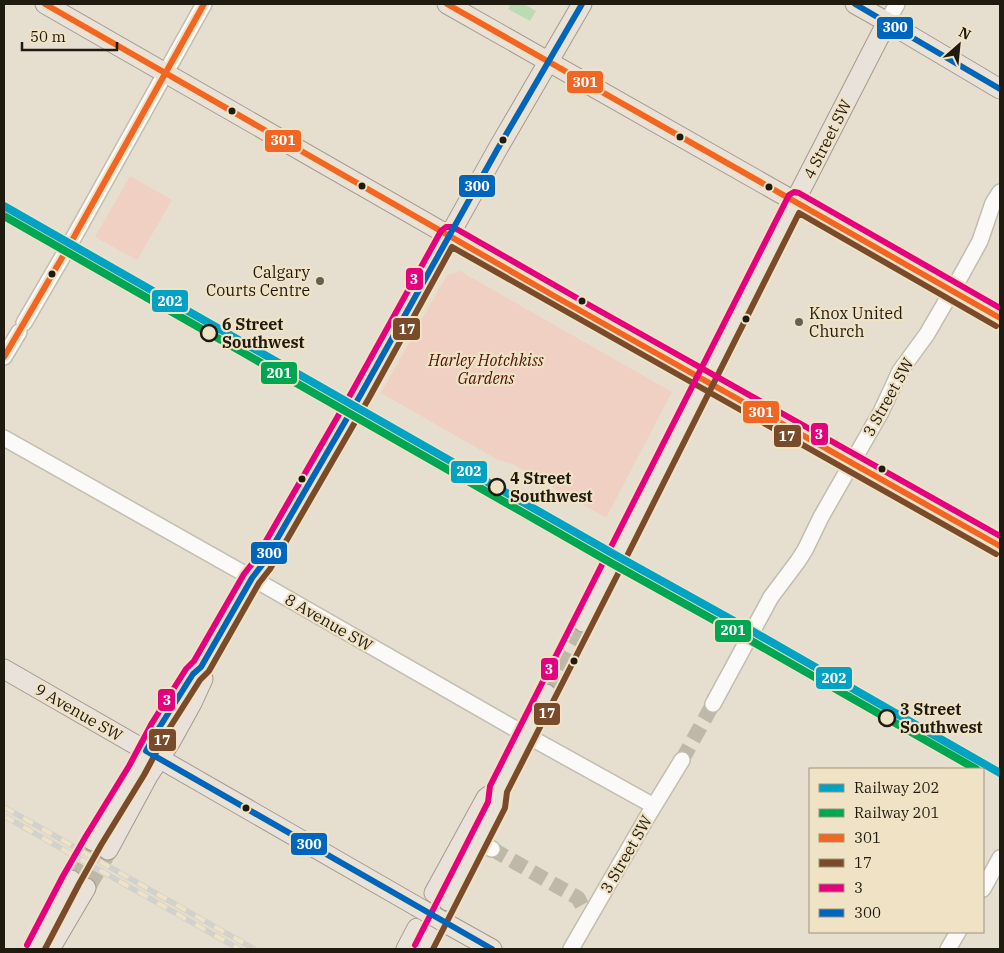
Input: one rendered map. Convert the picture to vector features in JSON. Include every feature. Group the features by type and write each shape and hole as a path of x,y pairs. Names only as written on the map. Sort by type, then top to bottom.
{"main road":[{"path":"45,4 449,236 1000,546"},
{"path":"448,4 1000,318"},
{"path":"101,845 148,776 159,728 193,674 200,667 252,578 262,565 582,4"},
{"path":"855,4 1000,89"},
{"name":"4 Street SW","path":"583,622 887,22"},
{"name":"9 Avenue SW","path":"4,669 492,949"},
{"path":"498,790 486,798 441,897 483,850 497,804 498,790 546,694"},
{"path":"35,949 79,884 50,949"},
{"path":"406,949 423,938"}],"street":[{"path":"4,357 70,244 204,4"},
{"name":"4 Street SW","path":"887,22 897,4"},
{"name":"3 Street SW","path":"713,704 771,597 805,550 821,517 880,412 900,371 927,334 953,291 980,241 991,210 1000,192"},
{"name":"8 Avenue SW","path":"4,438 654,806"},
{"name":"3 Street SW","path":"571,949 585,916 682,760"},
{"path":"984,887 1000,858"},
{"path":"948,949 957,933"}],"green space":[{"path":"130,176 172,200 137,260 95,237"},
{"name":"Harley Hotchkiss Gardens","path":"460,271 672,392 606,518 513,464 498,460 381,393 447,275"}],"shaded area":[{"path":"511,4 524,4 536,11 530,21 508,9"}],"tunnel":[{"path":"546,694 583,622"},
{"path":"682,760 713,704"},
{"path":"71,880 93,841"},
{"path":"492,849 578,898 584,909"},
{"path":"86,888 108,850"}],"railway":[{"path":"4,807 254,949"},
{"path":"4,816 239,949"}],"rail line":[{"name":"202","path":"4,206 1000,773"},
{"name":"201","path":"4,216 974,768"}],"transit line":[{"name":"301","path":"45,4 556,297 1000,546"},
{"name":"301","path":"4,357 70,244 204,4"},
{"name":"301","path":"447,4 1000,318"},
{"name":"300","path":"492,949 146,751 193,674 201,667 252,578 262,565 582,4"},
{"name":"300","path":"855,4 1000,89"},
{"name":"3","path":"415,945 488,802 490,786 789,195 794,192 799,193 1000,308"},
{"name":"17","path":"433,949 505,808 507,792 799,213 996,326"},
{"name":"3","path":"27,945 86,836 129,766 152,723 186,669 194,661 244,574 255,560 353,390 441,231 446,227 453,227 1000,536"},
{"name":"17","path":"45,949 79,884 144,775 167,732 200,680 209,671 259,583 270,569 369,398 452,247 996,554"}],"place":[{"name":"Calgary Courts Centre","path":"320,281"},
{"name":"Knox United Church","path":"799,322"},
{"name":"6 Street Southwest","path":"209,333"},
{"name":"4 Street Southwest","path":"497,487"},
{"name":"3 Street Southwest","path":"887,718"}]}
